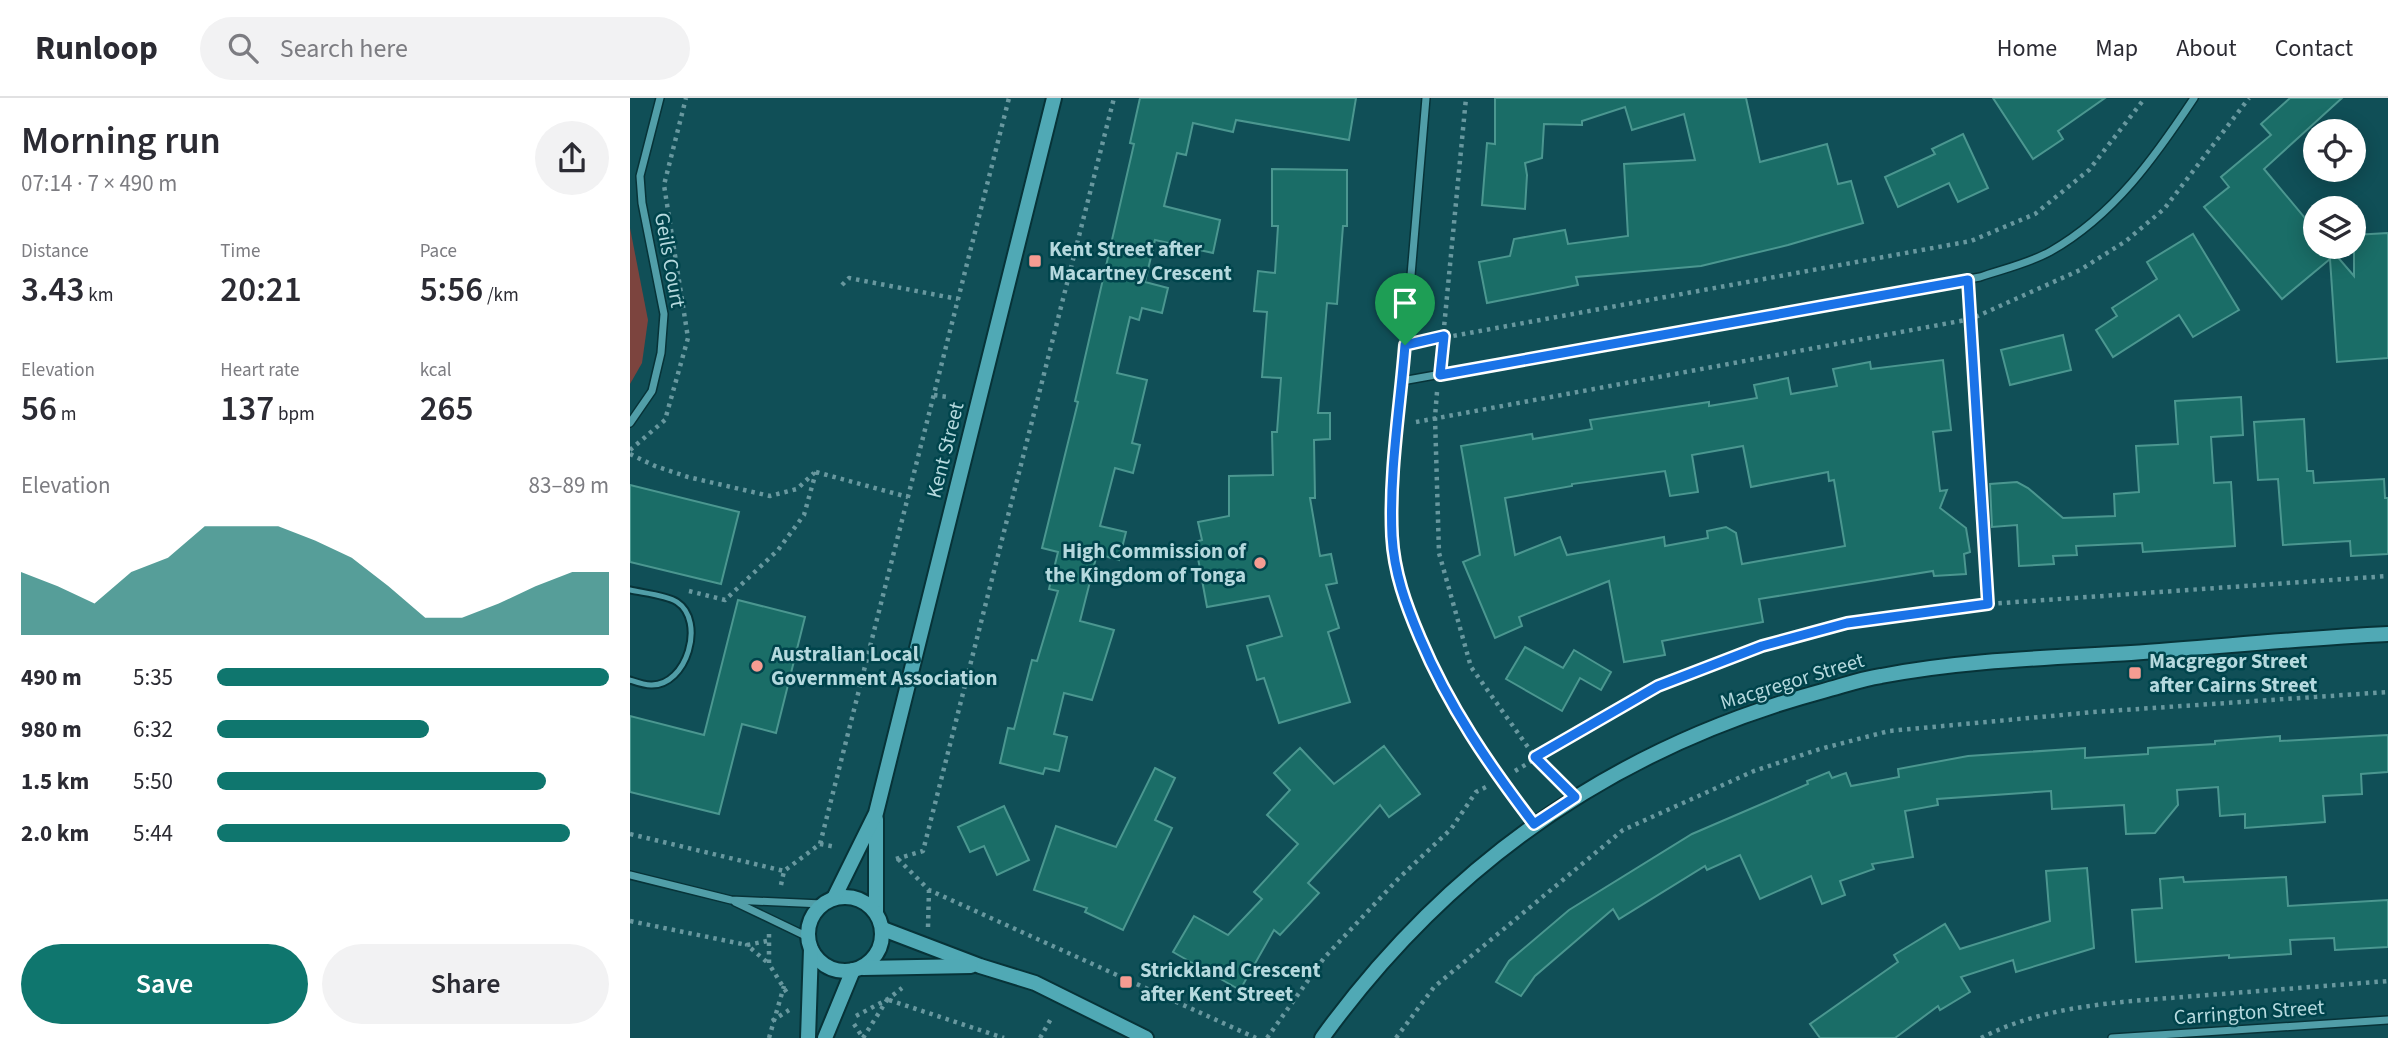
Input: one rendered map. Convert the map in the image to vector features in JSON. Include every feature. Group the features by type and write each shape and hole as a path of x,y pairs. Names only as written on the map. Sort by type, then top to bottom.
{"street":[{"name":"Geils Court","path":"630,423 652,391 661,354 664,314 642,203 640,176 660,98"},
{"name":"Kent Street","path":"876,912 876,813 1054,98"},
{"path":"1426,98 1392,537 1401,593 1439,683 1464,726 1534,824"},
{"path":"1402,381 1968,280 2050,252 2106,213 2158,153 2194,98"},
{"path":"630,178 640,176"},
{"name":"Macgregor Street","path":"1322,1038 1410,930 1446,895 1534,824 1575,797 1685,738 1776,704 1881,676 2005,660 2388,634"},
{"name":"Kent Street","path":"828,901 876,813"},
{"path":"630,876 731,900 828,901 857,898 876,912 883,929 879,951 858,969 825,1038"},
{"path":"731,900 809,943 818,960 828,968 980,966"},
{"path":"808,1038 808,925 828,901"},
{"path":"883,929 980,966 1035,983 1146,1038"},
{"name":"Carrington Street","path":"2112,1038 2388,1020"}],"lane":[{"path":"630,590 677,602 685,611 692,635 683,667 669,681 652,686 630,680"}],"path":[{"path":"630,834 784,871 820,844 1009,98"},
{"path":"1114,98 923,851 898,859 929,890 1256,1038"},
{"path":"1466,98 1435,409 1439,553 1471,667 1535,757 1575,797"},
{"path":"1405,345 1971,241 2035,214 2089,170 2145,98"},
{"path":"842,285 849,278 958,299"},
{"path":"1968,280 1988,604"},
{"path":"934,395 948,397"},
{"path":"630,454 655,467 688,477 771,496 797,489 816,472"},
{"path":"816,472 908,497"},
{"path":"678,588 725,600 778,550 804,516 816,472"},
{"path":"1535,757 1658,686 1762,646 1847,623 1988,604 2388,576"},
{"path":"1396,1038 1434,987 1623,830 1754,771 1820,749 1889,731 2094,712 2388,692"},
{"path":"1267,1038 1324,958 1399,877 1451,829"},
{"path":"929,890 929,923"},
{"path":"630,921 747,945 767,941 769,964"},
{"path":"747,945 769,964 784,985 788,997"},
{"path":"1981,1038 2000,1028 2047,1014 2098,1004 2388,981"},
{"path":"768,1038 784,985"},
{"path":"888,999 863,1038 850,1018 888,999 1003,1038"},
{"path":"772,1021 792,1008"},
{"path":"1040,1038 1052,1017"}],"shaded area":[{"path":"630,228 648,320 642,363 630,384"}],"building":[{"path":"1140,98 1356,98 1349,140 1236,120 1233,132 1193,123 1186,155 1177,153 1164,206 1220,220 1213,253 1155,240 1145,282 1168,288 1162,313 1142,308 1139,320 1130,317 1117,373 1147,380 1132,443 1140,445 1133,473 1115,468 1100,526 1126,532 1119,560 1097,554 1080,621 1114,630 1092,700 1064,693 1054,734 1067,737 1059,771 1045,768 1043,774 1000,763 1008,728 1014,729 1032,660 1037,661 1058,591 1049,589 1058,552 1042,548 1078,402 1075,401 1134,144 1130,143"},
{"path":"1495,98 1746,98 1760,162 1827,144 1838,184 1851,181 1863,223 1701,266 1576,277 1578,285 1487,303 1479,262 1510,256 1514,239 1565,230 1568,244 1628,236 1624,164 1695,160 1684,114 1632,130 1625,107 1582,121 1582,125 1544,124 1542,158 1525,163 1525,209 1482,205 1487,143 1495,144"},
{"path":"1993,98 2105,98 2058,131 2063,139 2033,159"},
{"path":"2290,98 2342,98 2319,119 2303,119 2303,134 2264,169 2303,216 2303,259 2330,259 2282,299 2204,207 2229,187 2221,177 2271,135 2261,124"},
{"path":"1963,134 1988,188 1958,202 1949,183 1898,207 1885,177 1935,154 1932,149"},
{"path":"1272,169 1347,170 1347,226 1343,226 1337,304 1327,303 1318,413 1330,413 1330,439 1314,440 1315,498 1310,498 1320,556 1331,554 1337,583 1326,585 1339,628 1328,632 1350,702 1279,723 1264,678 1257,680 1247,646 1282,636 1269,596 1207,607 1195,542 1202,540 1198,522 1229,516 1229,476 1273,475 1272,432 1277,432 1281,378 1262,377 1267,312 1254,311 1258,271 1275,273 1278,226 1272,226"},
{"path":"2388,233 2388,358 2337,362 2330,259 2339,259 2354,276 2354,259 2366,259 2366,234"},
{"path":"2193,234 2239,310 2193,337 2179,315 2113,357 2096,330 2117,316 2112,308 2157,279 2147,262"},
{"path":"2063,335 2071,370 2010,385 2001,350"},
{"path":"1943,360 1951,430 1933,432 1940,491 1947,490 1940,508 1966,528 1970,552 1964,554 1966,574 1934,576 1933,571 1759,599 1763,622 1662,641 1665,655 1624,662 1609,581 1519,617 1522,626 1495,638 1463,562 1480,555 1461,446 1532,434 1533,439 1592,429 1590,420 1709,402 1709,406 1757,398 1754,385 1788,378 1791,394 1837,386 1833,369 1870,362 1871,369","holes":["1743,446 1751,487 1828,472 1829,481 1834,480 1845,546 1742,564 1736,533 1726,527 1707,531 1708,538 1665,546 1664,537 1567,555 1560,537 1515,555 1505,498 1572,484 1665,471 1670,496 1698,492 1692,455"]},
{"path":"2241,397 2243,435 2211,437 2214,483 2231,482 2235,546 2143,552 2142,543 2076,546 2077,555 2053,556 2054,564 2019,566 2017,525 1992,527 1990,484 2017,482 2063,518 2115,516 2114,494 2139,492 2136,446 2178,444 2175,401"},
{"path":"2304,419 2307,471 2313,471 2314,483 2384,479 2385,498 2388,498 2388,554 2351,556 2350,541 2283,545 2278,479 2258,480 2254,422"},
{"path":"630,485 739,512 721,584 630,562"},
{"path":"738,600 805,617 776,733 742,724 719,814 630,792 630,716 704,735"},
{"path":"1525,647 1563,668 1574,650 1611,672 1601,690 1580,678 1562,711 1506,679"},
{"path":"2388,735 2388,772 2361,774 2362,794 2323,796 2325,822 2245,828 2245,814 2220,816 2218,787 2177,790 2178,805 2155,833 2126,834 2124,805 2052,809 2051,791 1937,799 1938,805 1905,811 1913,857 1872,864 1874,869 1840,881 1845,895 1822,904 1811,876 1760,899 1740,855 1707,870 1705,866 1619,919 1613,909 1535,976 1521,996 1496,982 1509,961 1569,910 1692,834 1808,784 1807,781 1829,772 1832,778 1846,773 1851,786 1899,777 1898,769 1968,756 2085,748 2085,758 2148,754 2148,748 2280,736 2280,741"},
{"path":"1384,746 1420,794 1389,817 1380,805 1308,883 1319,893 1280,935 1274,930 1240,990 1173,952 1194,916 1228,935 1262,899 1254,892 1298,844 1267,815 1290,790 1274,773 1300,748 1334,784"},
{"path":"1155,768 1175,778 1155,820 1172,828 1123,930 1085,912 1087,908 1034,890 1056,826 1116,847"},
{"path":"1004,806 1029,860 997,875 984,846 970,852 958,827"},
{"path":"2087,868 2094,948 2016,972 2013,960 1961,977 1970,992 1940,1010 1938,1006 1895,1038 1820,1038 1810,1024 1898,962 1894,955 1945,924 1960,949 2050,921 2046,871"},
{"path":"2183,877 2184,882 2286,877 2288,906 2388,900 2388,947 2335,950 2334,938 2290,940 2291,954 2229,958 2229,955 2136,962 2132,910 2162,908 2160,879"}],"place":[{"name":"Kent Street after Macartney Crescent","path":"1035,261"},
{"name":"High Commission of the Kingdom of Tonga","path":"1260,563"},
{"name":"Australian Local Government Association","path":"757,666"},
{"name":"Macgregor Street after Cairns Street","path":"2135,673"},
{"name":"Strickland Crescent after Kent Street","path":"1126,982"}],"route":[{"path":"1968,280 1988,604 1847,623 1762,646 1658,686 1535,757 1575,797 1534,824 1464,726 1439,683 1401,593 1392,537 1393,488 1405,345 1444,336 1440,375 1968,280"}]}
